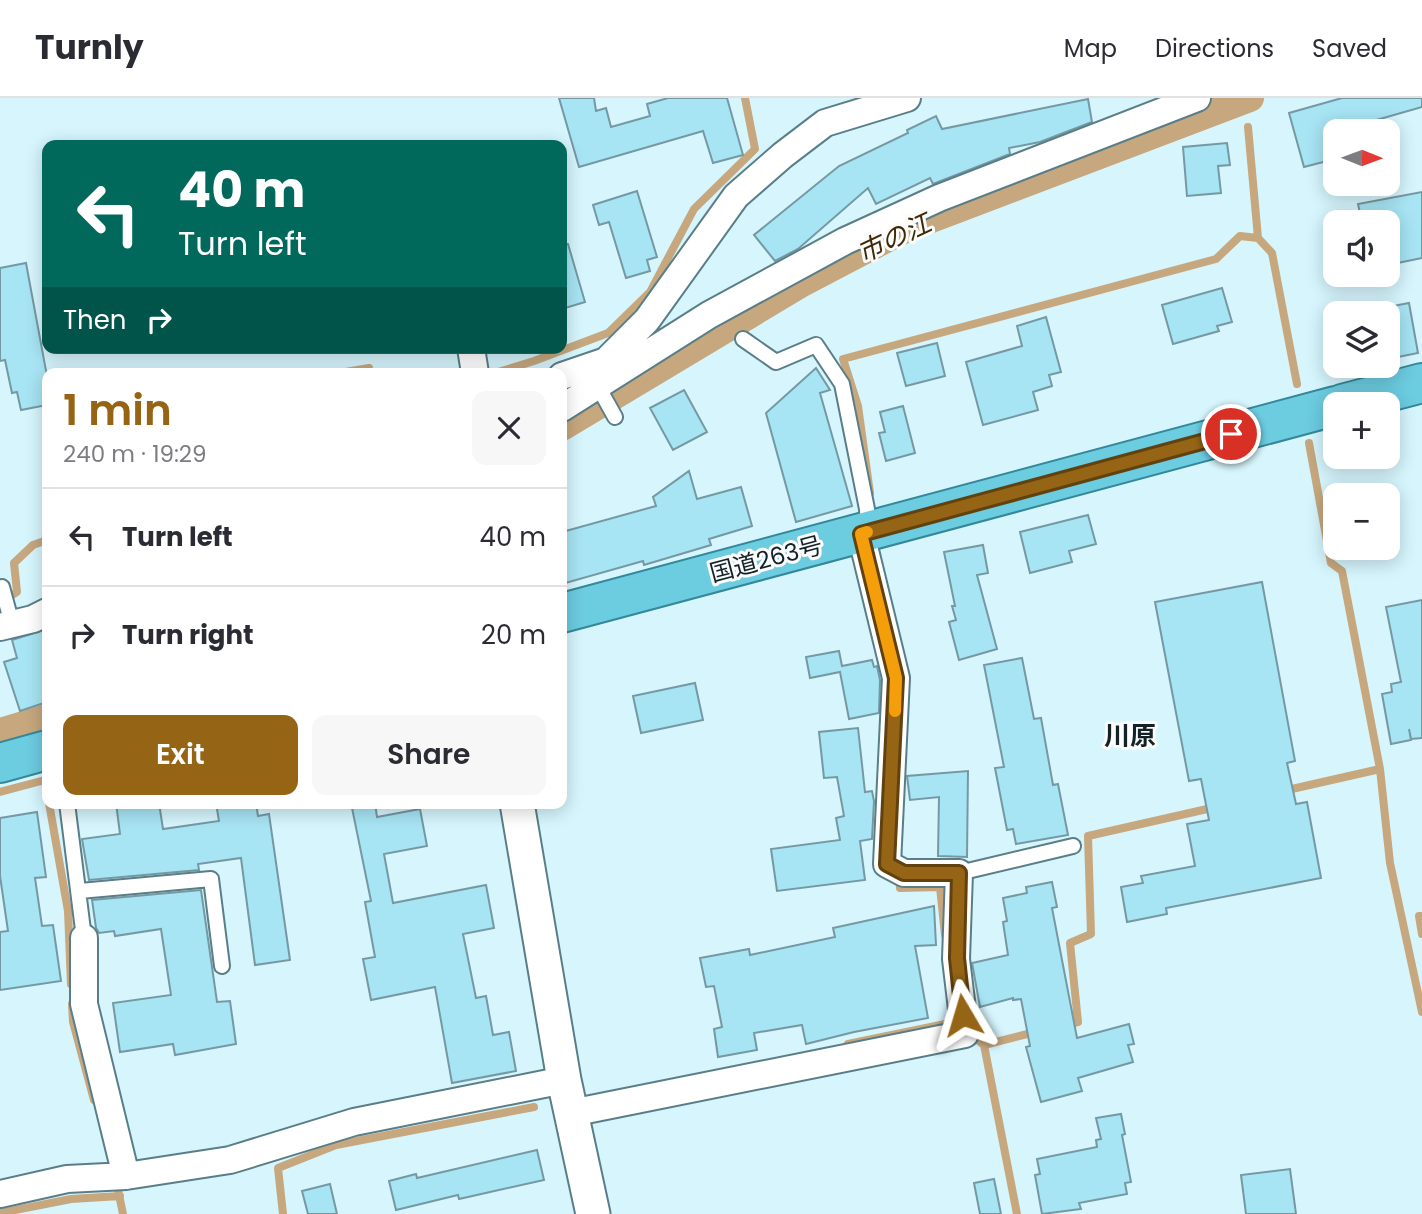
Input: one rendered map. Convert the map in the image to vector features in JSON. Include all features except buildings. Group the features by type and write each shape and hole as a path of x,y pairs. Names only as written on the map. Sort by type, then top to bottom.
{"highway":[{"path":"1388,392 1422,383"},
{"name":"国道263号","path":"567,612 1323,409"},
{"path":"0,763 42,751"}],"street":[{"path":"567,403 647,320 736,196 825,123 907,98"},
{"path":"567,376 593,377 845,241 939,198 1197,98"},
{"path":"571,1113 964,1024 957,958 959,873 895,868 896,678 865,533"},
{"path":"7,621 33,619 42,614"},
{"path":"518,809 564,1080 593,1214"},
{"path":"84,938 84,1004 117,1177"},
{"path":"0,1194 68,1179 117,1177 230,1160 354,1122 564,1080"}],"lane":[{"path":"743,338 776,362 816,345 842,384 867,509 865,533"},
{"path":"593,377 615,417"},
{"path":"2,587 7,621"},
{"path":"68,809 84,938"},
{"path":"959,873 1073,846"},
{"path":"80,891 211,879 222,966"}],"waterway":[{"path":"567,349 608,333 650,292 694,209 755,149 745,98"},
{"name":"市の江","path":"567,424 802,283 905,229 1250,98"},
{"path":"870,493 858,406 843,359 1216,259 1240,236 1258,238 1248,127"},
{"path":"1258,238 1272,253 1297,384"},
{"path":"511,368 552,354"},
{"path":"1309,443 1331,563 1342,571 1380,769 1390,863 1422,1012"},
{"path":"3,601 17,592 14,563 33,545 42,542"},
{"name":"市の江","path":"0,732 42,719"},
{"path":"1283,791 1380,769"},
{"path":"0,792 42,781"},
{"path":"1065,1025 1078,1022 1070,943 1091,934 1088,836 1216,807"},
{"path":"50,809 68,911 71,984"},
{"path":"899,874 900,888 940,887 945,935"},
{"path":"1422,916 1419,916 1422,934"},
{"path":"72,1004 73,1022 94,1100"},
{"path":"848,1044 955,1022"},
{"path":"984,1045 1035,1032"},
{"path":"970,1034 984,1045 1017,1214"},
{"path":"283,1214 278,1168 336,1145 534,1107"},
{"path":"116,1180 123,1214"},
{"path":"0,1213 71,1199 120,1196"}],"slow traffic":[{"path":"867,532 861,534 896,678 895,711"}],"district":[{"name":"川原","path":"1130,736"}],"route":[{"path":"963,1015 957,958 959,873 904,873 887,864 896,678 861,534 1231,434"}]}
